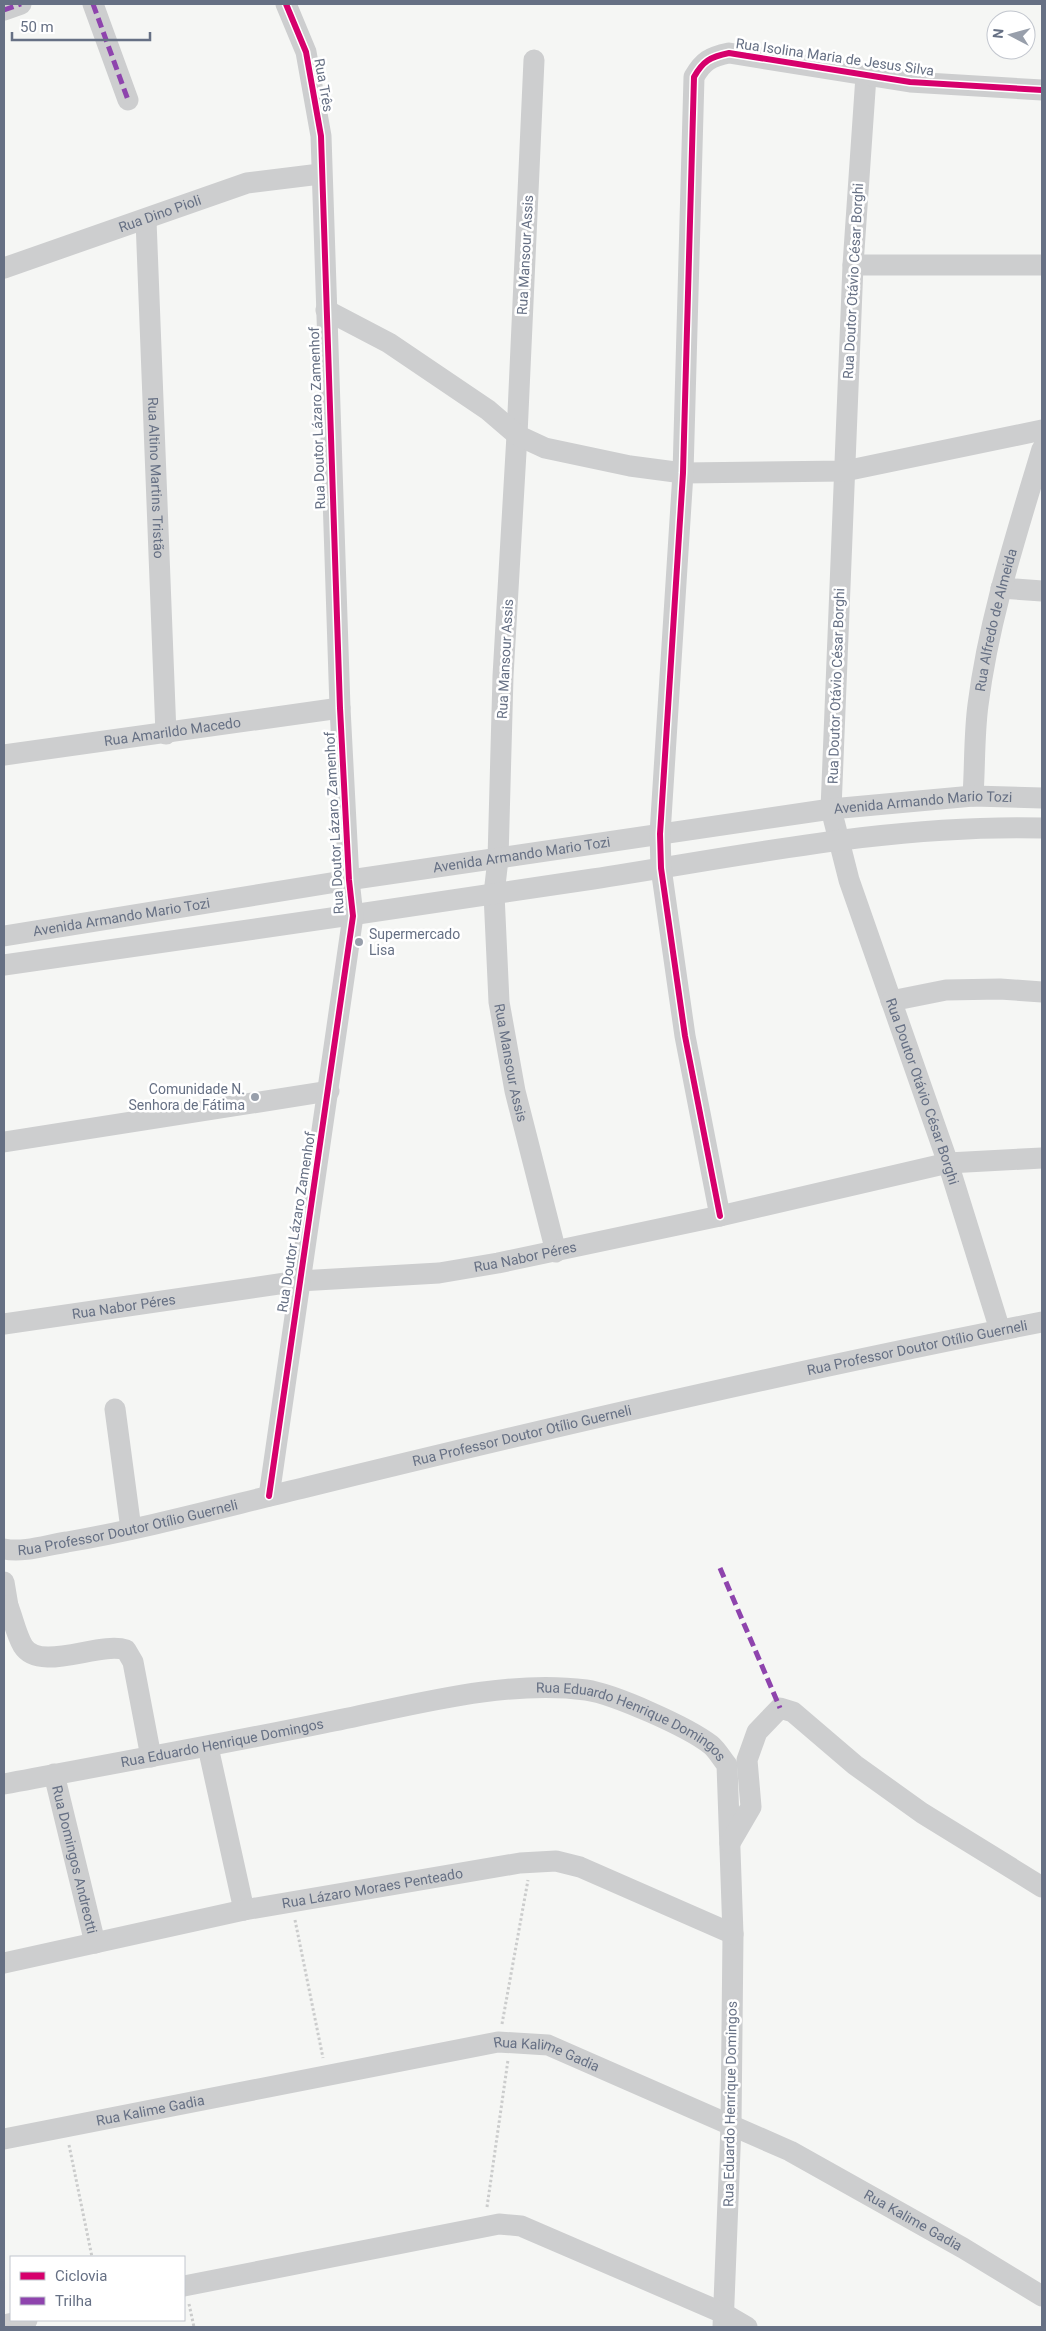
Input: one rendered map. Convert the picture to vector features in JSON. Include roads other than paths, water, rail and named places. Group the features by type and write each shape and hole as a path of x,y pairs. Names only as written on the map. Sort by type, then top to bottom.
{"street":[{"path":"4,10 21,4"},
{"path":"93,4 128,100"},
{"name":"Rua Três","path":"286,4 306,52 321,136 320,174"},
{"name":"Rua Isolina Maria de Jesus Silva","path":"683,473 694,77 702,64 716,56 729,53 866,76 930,84 1042,90"},
{"name":"Rua Mansour Assis","path":"534,60 517,435 503,676 498,858 494,894 501,1011 515,1091 556,1252"},
{"name":"Rua Doutor Otávio César Borghi","path":"866,76 853,265 831,809 851,888 948,1163 1000,1330"},
{"name":"Rua Dino Pioli","path":"4,268 146,220 247,183 320,174"},
{"name":"Rua Doutor Lázaro Zamenhof","path":"268,1496 354,916 349,880 340,708 320,174"},
{"name":"Rua Altino Martins Tristão","path":"146,220 166,734"},
{"path":"853,265 1042,265"},
{"path":"326,310 389,343 488,410 517,435 544,448 630,466 683,473 845,471 1042,430"},
{"name":"Rua Alfredo de Almeida","path":"973,796 978,706 1001,588 1042,449"},
{"path":"683,473 660,834 661,868 685,1036 720,1216"},
{"path":"1001,588 1042,591"},
{"name":"Rua Amarildo Macedo","path":"4,755 166,734 340,708"},
{"name":"Avenida Armando Mario Tozi","path":"4,936 349,880 831,809 973,796 1042,798"},
{"name":"Avenida Armando Mario Tozi","path":"4,965 354,916 838,840 939,829 1042,828"},
{"path":"891,1001 946,990 1000,989 1042,992"},
{"path":"4,1142 329,1091"},
{"name":"Rua Nabor Péres","path":"4,1324 299,1281 439,1273 556,1252 948,1163 1042,1158"},
{"name":"Rua Professor Doutor Otílio Guerneli","path":"6,1546 119,1533 268,1496 693,1397 1042,1322"},
{"path":"116,1409 131,1529"},
{"path":"4,1582 6,1608 23,1646 32,1654 64,1656 110,1647 126,1650 133,1662 151,1757"},
{"name":"Rua Eduardo Henrique Domingos","path":"4,1784 474,1694 545,1688 586,1690 610,1696 693,1734 712,1746 727,1765 733,1934 731,2125 723,2320"},
{"path":"730,1844 751,1807 747,1760 757,1732 780,1708 793,1712 855,1764 922,1812 1042,1887"},
{"path":"208,1746 244,1910"},
{"name":"Rua Domingos Andreotti","path":"54,1774 95,1943"},
{"name":"Rua Lázaro Moraes Penteado","path":"4,1963 244,1910 532,1862 556,1861 580,1867 733,1934"},
{"name":"Rua Kalime Gadia","path":"4,2140 505,2042 548,2045 790,2151 845,2180 1042,2296"},
{"path":"185,2286 499,2224 521,2226 723,2320 747,2327"},
{"path":"4,2325 22,2321"}],"place":[{"name":"Supermercado Lisa","path":"359,942"},
{"name":"Comunidade N. Senhora de Fátima","path":"255,1097"}]}
